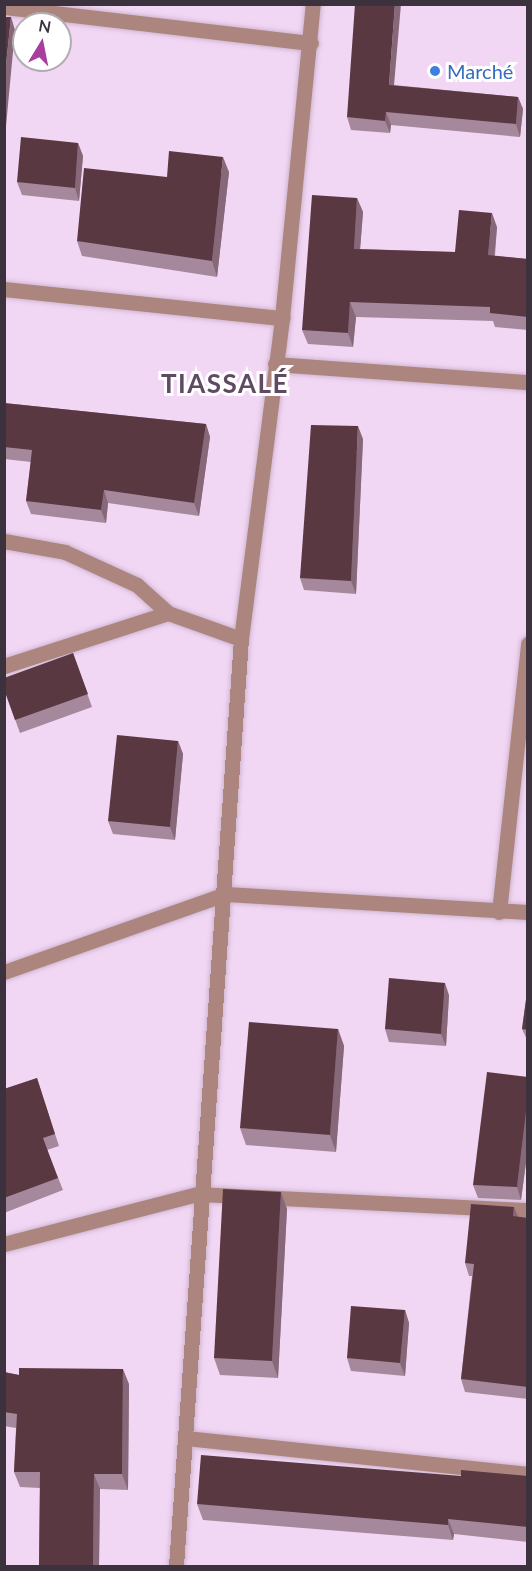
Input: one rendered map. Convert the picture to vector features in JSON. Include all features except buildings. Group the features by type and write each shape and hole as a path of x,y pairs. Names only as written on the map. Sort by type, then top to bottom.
{"street":[{"path":"176,1566 186,1438 198,1194 225,894 241,639 282,318 311,43 313,4"},
{"path":"4,7 311,43"},
{"path":"4,289 282,318"},
{"path":"275,364 528,382"},
{"path":"4,541 65,552 137,585 168,613 241,639"},
{"path":"4,666 168,613"},
{"path":"499,912 528,644"},
{"path":"4,972 225,894 528,912"},
{"path":"4,1244 198,1194 528,1210"},
{"path":"186,1438 528,1474"}],"place":[{"name":"Marché","path":"435,71"}],"district":[{"name":"TIASSALÉ","path":"225,384"}]}
